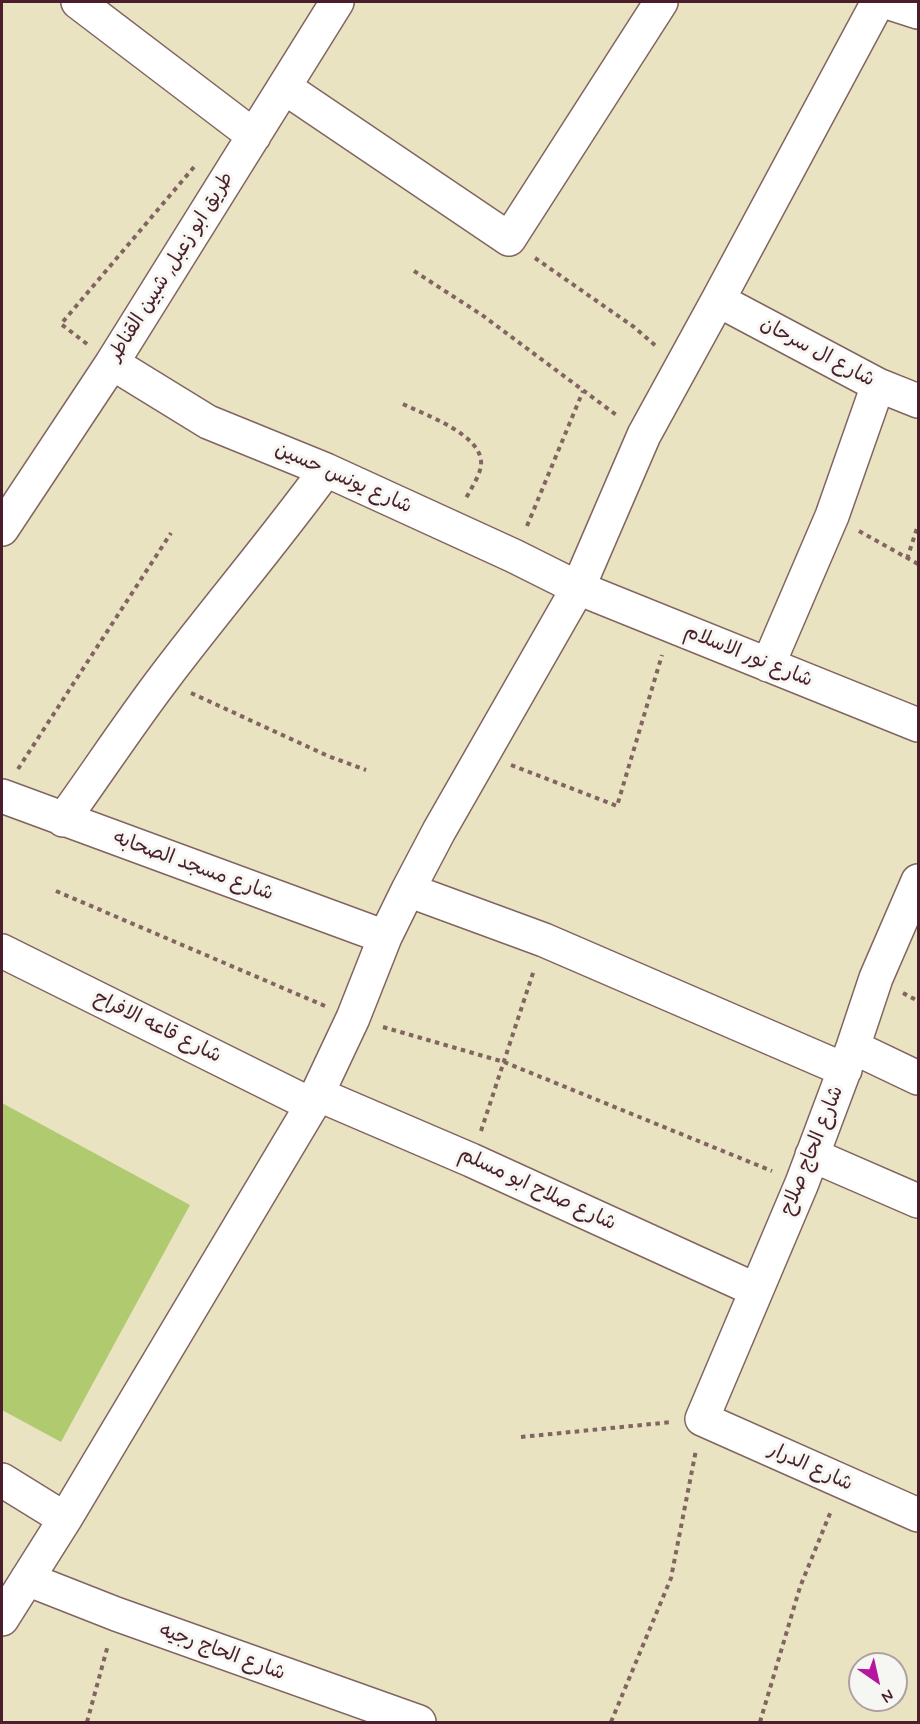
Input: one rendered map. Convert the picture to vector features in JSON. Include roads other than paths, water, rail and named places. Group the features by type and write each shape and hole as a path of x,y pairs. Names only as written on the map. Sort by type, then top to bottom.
{"street":[{"path":"78,2 254,136"},
{"name":"طريق ابو زعبل, شبين القناطر","path":"2,529 112,363 337,2"},
{"path":"284,87 508,239 661,2"},
{"path":"2,1619 65,1519 314,1099 353,1018 385,937 408,890 578,588 644,435 878,2"},
{"path":"887,2 918,12"},
{"name":"شارع ال سرحان","path":"718,300 878,386 918,401"},
{"name":"شارع يونس حسين","path":"112,363 208,422 326,470 514,556 578,588"},
{"path":"768,665 832,516 878,386"},
{"path":"63,820 162,680 239,580 287,523 326,470"},
{"name":"شارع نور الاسلام","path":"578,588 918,725"},
{"name":"شارع مسجد الصحابه","path":"7,787 63,820 385,937"},
{"name":"شارع الحاج صلاح","path":"702,1419 807,1169 849,1059 876,978 918,881"},
{"path":"408,890 544,940 849,1059 918,1078"},
{"name":"شارع قاعه الافراح","path":"2,951 314,1099"},
{"name":"شارع صلاح ابو مسلم","path":"314,1099 471,1160 756,1290"},
{"path":"807,1169 918,1201"},
{"name":"شارع الدرار","path":"702,1419 918,1515"},
{"path":"2,1480 65,1519"},
{"name":"شارع الحاج رجيه","path":"27,1579 116,1614 419,1722"}]}
